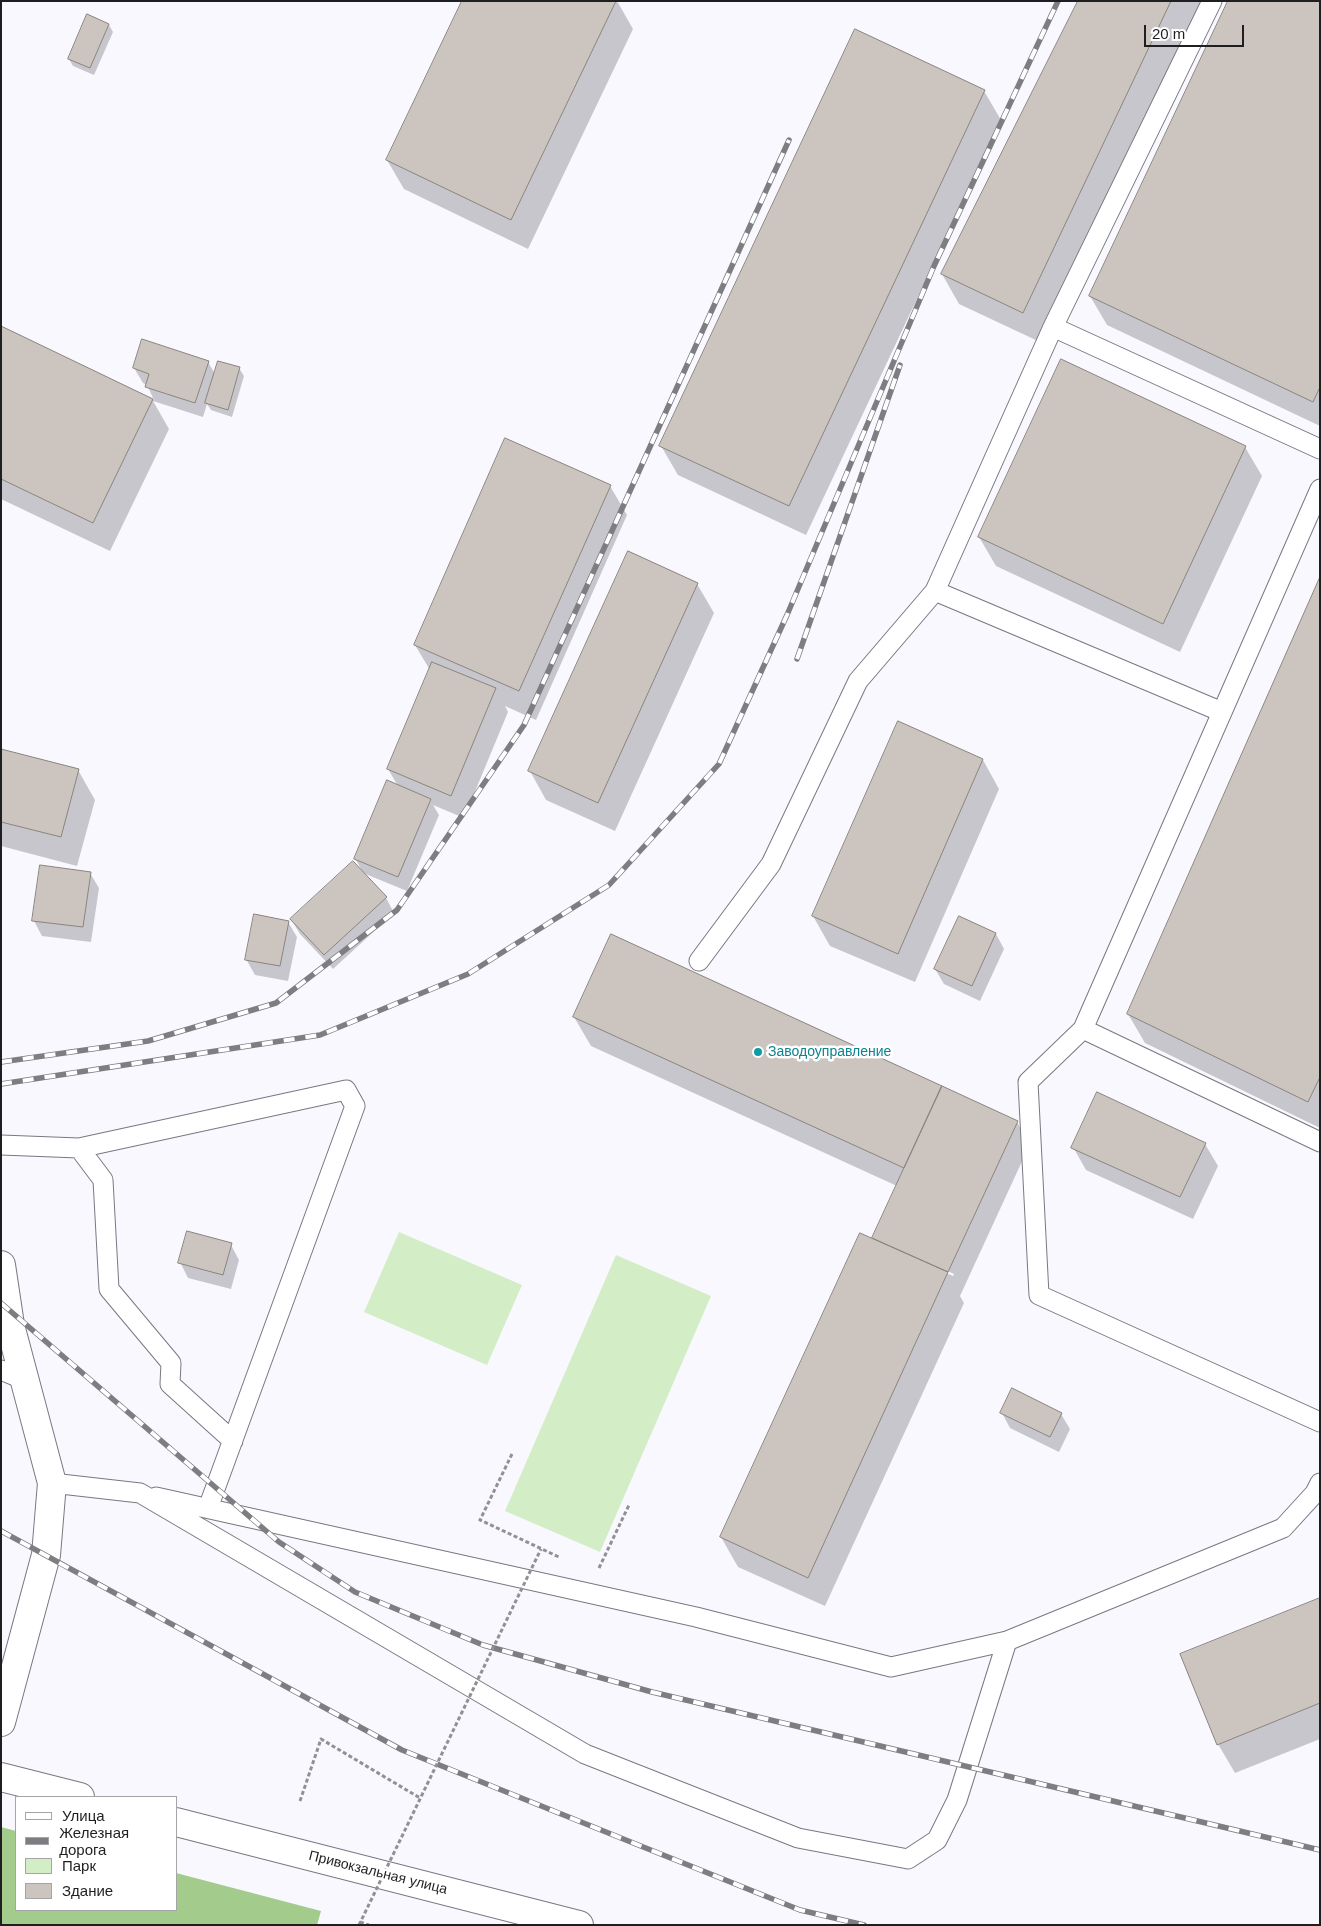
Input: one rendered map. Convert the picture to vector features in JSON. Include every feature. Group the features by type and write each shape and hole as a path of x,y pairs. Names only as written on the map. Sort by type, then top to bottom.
{"main road":[{"path":"1,1265 10,1324 13,1375 52,1483 46,1555 1,1722"},
{"path":"1,1777 76,1796"},
{"name":"Привокзальная улица","path":"178,1823 580,1925"}],"lane":[{"path":"699,961 771,864 858,681 935,591 1053,327 1212,1"},
{"path":"1053,327 1320,450"},
{"path":"1320,489 1083,1029 1028,1082 1039,1295 1320,1422"},
{"path":"935,591 1222,712"},
{"path":"1083,1029 1320,1142"},
{"path":"1,1145 79,1148 346,1090 355,1106 208,1508"},
{"path":"79,1148 103,1180 109,1289 171,1363 170,1384 233,1441"},
{"path":"52,1483 140,1494 208,1508 696,1617 891,1667 1007,1641 1283,1528 1315,1493 1320,1483"},
{"path":"140,1494 585,1754 798,1838 908,1859 937,1840 957,1800 1007,1641"}],"path":[{"path":"512,1454 480,1520 559,1558"},
{"path":"595,1575 629,1505"},
{"path":"369,1925 360,1923 541,1549"},
{"path":"300,1801 321,1739 420,1798"}],"green space":[{"path":"399,1232 522,1285 487,1365 364,1312"},
{"path":"616,1255 711,1296 600,1552 505,1511"},
{"path":"1,1827 15,1831 15,1911 178,1911 178,1874 321,1911 317,1925 1,1925"}],"building":[{"path":"462,1 616,1 511,220 386,160"},
{"path":"1078,1 1171,1 1023,313 941,274"},
{"path":"1228,1 1320,1 1320,387 1313,402 1089,296"},
{"path":"87,14 109,24 90,68 68,59"},
{"path":"855,29 985,90 789,506 659,446"},
{"path":"1,326 153,399 93,523 1,479"},
{"path":"142,339 209,361 195,403 145,387 149,374 133,368"},
{"path":"1061,359 1246,446 1163,624 978,537"},
{"path":"218,361 240,367 228,410 205,403"},
{"path":"505,438 611,485 519,691 414,645"},
{"path":"628,551 698,583 598,803 528,771"},
{"path":"1320,577 1320,1077 1308,1102 1127,1014"},
{"path":"432,662 496,688 451,796 387,769"},
{"path":"898,721 983,759 898,954 812,916"},
{"path":"1,749 79,769 61,837 1,822"},
{"path":"387,780 431,799 398,877 354,859"},
{"path":"353,861 387,897 324,955 290,919"},
{"path":"40,865 91,872 83,927 32,921"},
{"path":"254,914 289,921 280,966 245,960"},
{"path":"959,916 996,933 972,986 934,969"},
{"name":"Заводоуправление","path":"611,934 942,1086 904,1168 573,1017"},
{"path":"942,1086 1018,1121 948,1272 872,1238"},
{"path":"1097,1092 1206,1143 1180,1197 1071,1148"},
{"path":"187,1231 232,1243 223,1275 178,1263"},
{"path":"860,1233 948,1272 808,1578 720,1537"},
{"path":"1012,1388 1062,1413 1050,1437 1000,1413"},
{"path":"1320,1598 1320,1703 1217,1745 1180,1654"}],"railway":[{"path":"1,1084 320,1035 468,974 609,885 719,764 787,615 934,266 1058,1"},
{"path":"1,1062 148,1041 276,1003 397,910 524,725 789,140"},
{"path":"797,659 900,365"},
{"path":"1,1303 279,1542 355,1592 483,1645 652,1692 1320,1850"},
{"path":"1,1531 402,1750 800,1910 864,1925"}],"place":[{"name":"Заводоуправление","path":"758,1052"}]}
